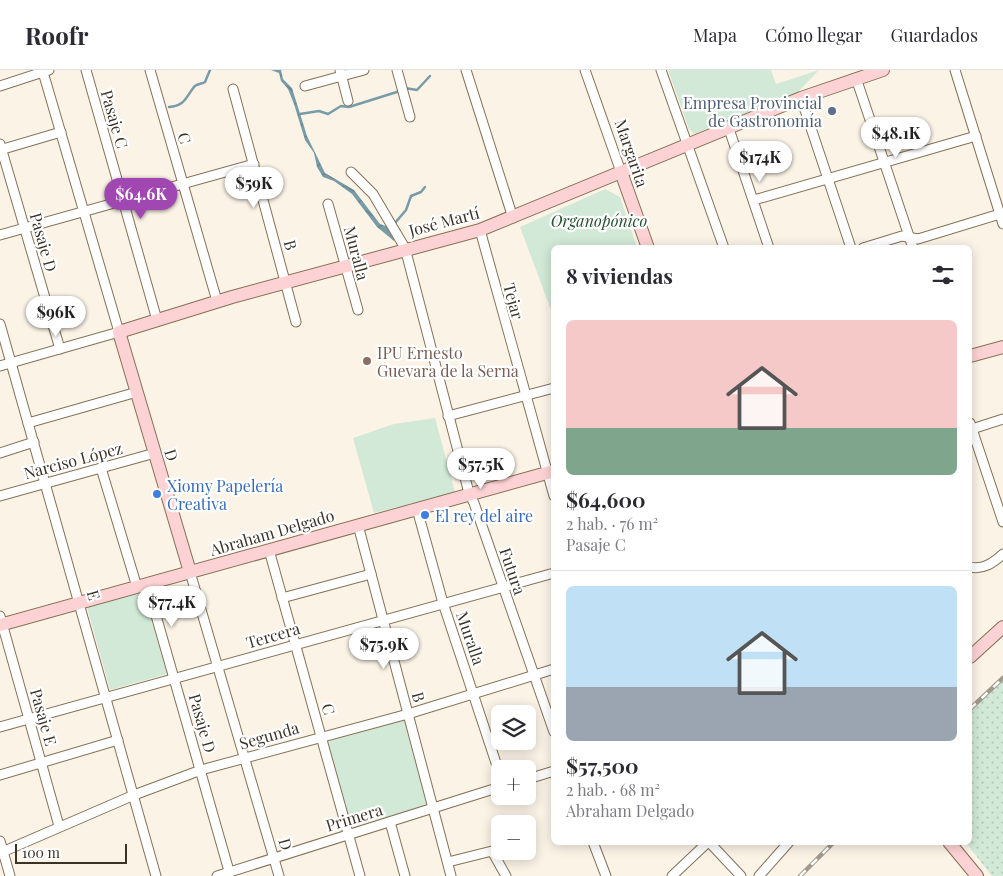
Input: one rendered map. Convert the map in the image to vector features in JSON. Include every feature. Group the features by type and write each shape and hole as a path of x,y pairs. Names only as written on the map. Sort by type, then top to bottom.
{"street":[{"name":"Pasaje C","path":"86,70 157,320"},
{"name":"C","path":"150,70 217,301"},
{"path":"306,86 341,73 364,70"},
{"path":"397,70 410,118"},
{"path":"466,70 513,218"},
{"name":"Margarita","path":"585,70 647,245"},
{"path":"662,70 723,245"},
{"name":"José Martí","path":"0,366 119,332 217,301 405,248 480,230 513,218 728,126 860,74 883,70"},
{"path":"955,70 1003,224"},
{"path":"0,86 46,71"},
{"name":"D","path":"46,71 83,212 279,876"},
{"path":"341,73 348,101"},
{"path":"860,74 885,162 912,243"},
{"name":"B","path":"233,90 296,322"},
{"path":"801,98 850,245"},
{"path":"728,126 768,245"},
{"path":"1,148 61,132"},
{"path":"754,200 976,136"},
{"name":"Pasaje D","path":"1,148 60,349"},
{"path":"0,235 254,164"},
{"name":"Futura","path":"351,172 373,194 405,248 469,493 551,724"},
{"name":"Muralla","path":"328,204 358,310"},
{"path":"912,243 918,239 1001,214"},
{"name":"Tejar","path":"480,230 524,396 550,471"},
{"path":"873,245 902,236 912,243"},
{"name":"E","path":"0,324 107,697 156,876"},
{"path":"972,355 1003,347"},
{"path":"448,416 551,389"},
{"path":"28,423 137,392"},
{"path":"972,426 1003,419"},
{"path":"972,429 1003,522"},
{"path":"0,452 34,442"},
{"name":"Narciso López","path":"0,496 155,453"},
{"name":"Pasaje D","path":"101,468 174,678 228,871"},
{"name":"Abraham Delgado","path":"1,622 190,572 550,471"},
{"name":"Muralla","path":"417,509 443,603 495,760"},
{"name":"B","path":"358,525 451,876"},
{"name":"C","path":"269,550 360,876"},
{"path":"972,567 983,567 993,563 1003,554"},
{"path":"282,598 371,574"},
{"name":"Tercera","path":"0,727 551,574"},
{"name":"Pasaje E","path":"1,622 59,826"},
{"path":"972,655 1003,627"},
{"name":"Segunda","path":"1,853 59,826 201,770 408,714 551,670"},
{"path":"0,774 118,740"},
{"path":"536,777 551,772"},
{"name":"Primera","path":"217,876 491,790"},
{"path":"390,822 405,876"},
{"path":"0,841 1,853 10,875"},
{"path":"594,845 606,876"},
{"path":"672,876 705,845"},
{"path":"711,845 741,876"},
{"path":"759,876 786,845"},
{"path":"952,845 978,876"},
{"path":"448,862 492,851 506,876"},
{"path":"0,862 10,875"}],"green space":[{"path":"668,70 771,70 776,84 819,70 796,94 694,134 689,129"},
{"name":"Organopónico","path":"605,189 620,197 636,245 551,245 551,310 520,227"},
{"path":"435,418 455,492 374,513 353,438 394,424"},
{"path":"143,591 167,674 110,690 87,607"},
{"path":"1003,678 1003,876 992,876 968,845 972,845 972,708"},
{"path":"404,718 428,806 349,827 325,739"}],"water":[{"path":"271,70 281,70 283,79 292,88 307,136 325,173 354,190 380,224 386,226 395,238 394,241 377,227 352,194 334,181 323,177 317,167 314,153 305,140 288,89 281,81 279,73"}],"waterway":[{"path":"169,107 182,103 195,86 205,82 210,70"},
{"path":"405,88 417,90 430,76"},
{"path":"300,114 319,111 328,114 341,106 349,107 400,91"},
{"path":"395,223 406,210 411,196 421,192 425,187"}],"railway":[{"path":"972,707 1003,678"},
{"path":"800,876 831,845"}],"place":[{"name":"Empresa Provincial de Gastronomía","path":"832,111"},
{"name":"IPU Ernesto Guevara de la Serna","path":"367,361"},
{"name":"Xiomy Papelería Creativa","path":"157,494"},
{"name":"El rey del aire","path":"425,515"}]}
